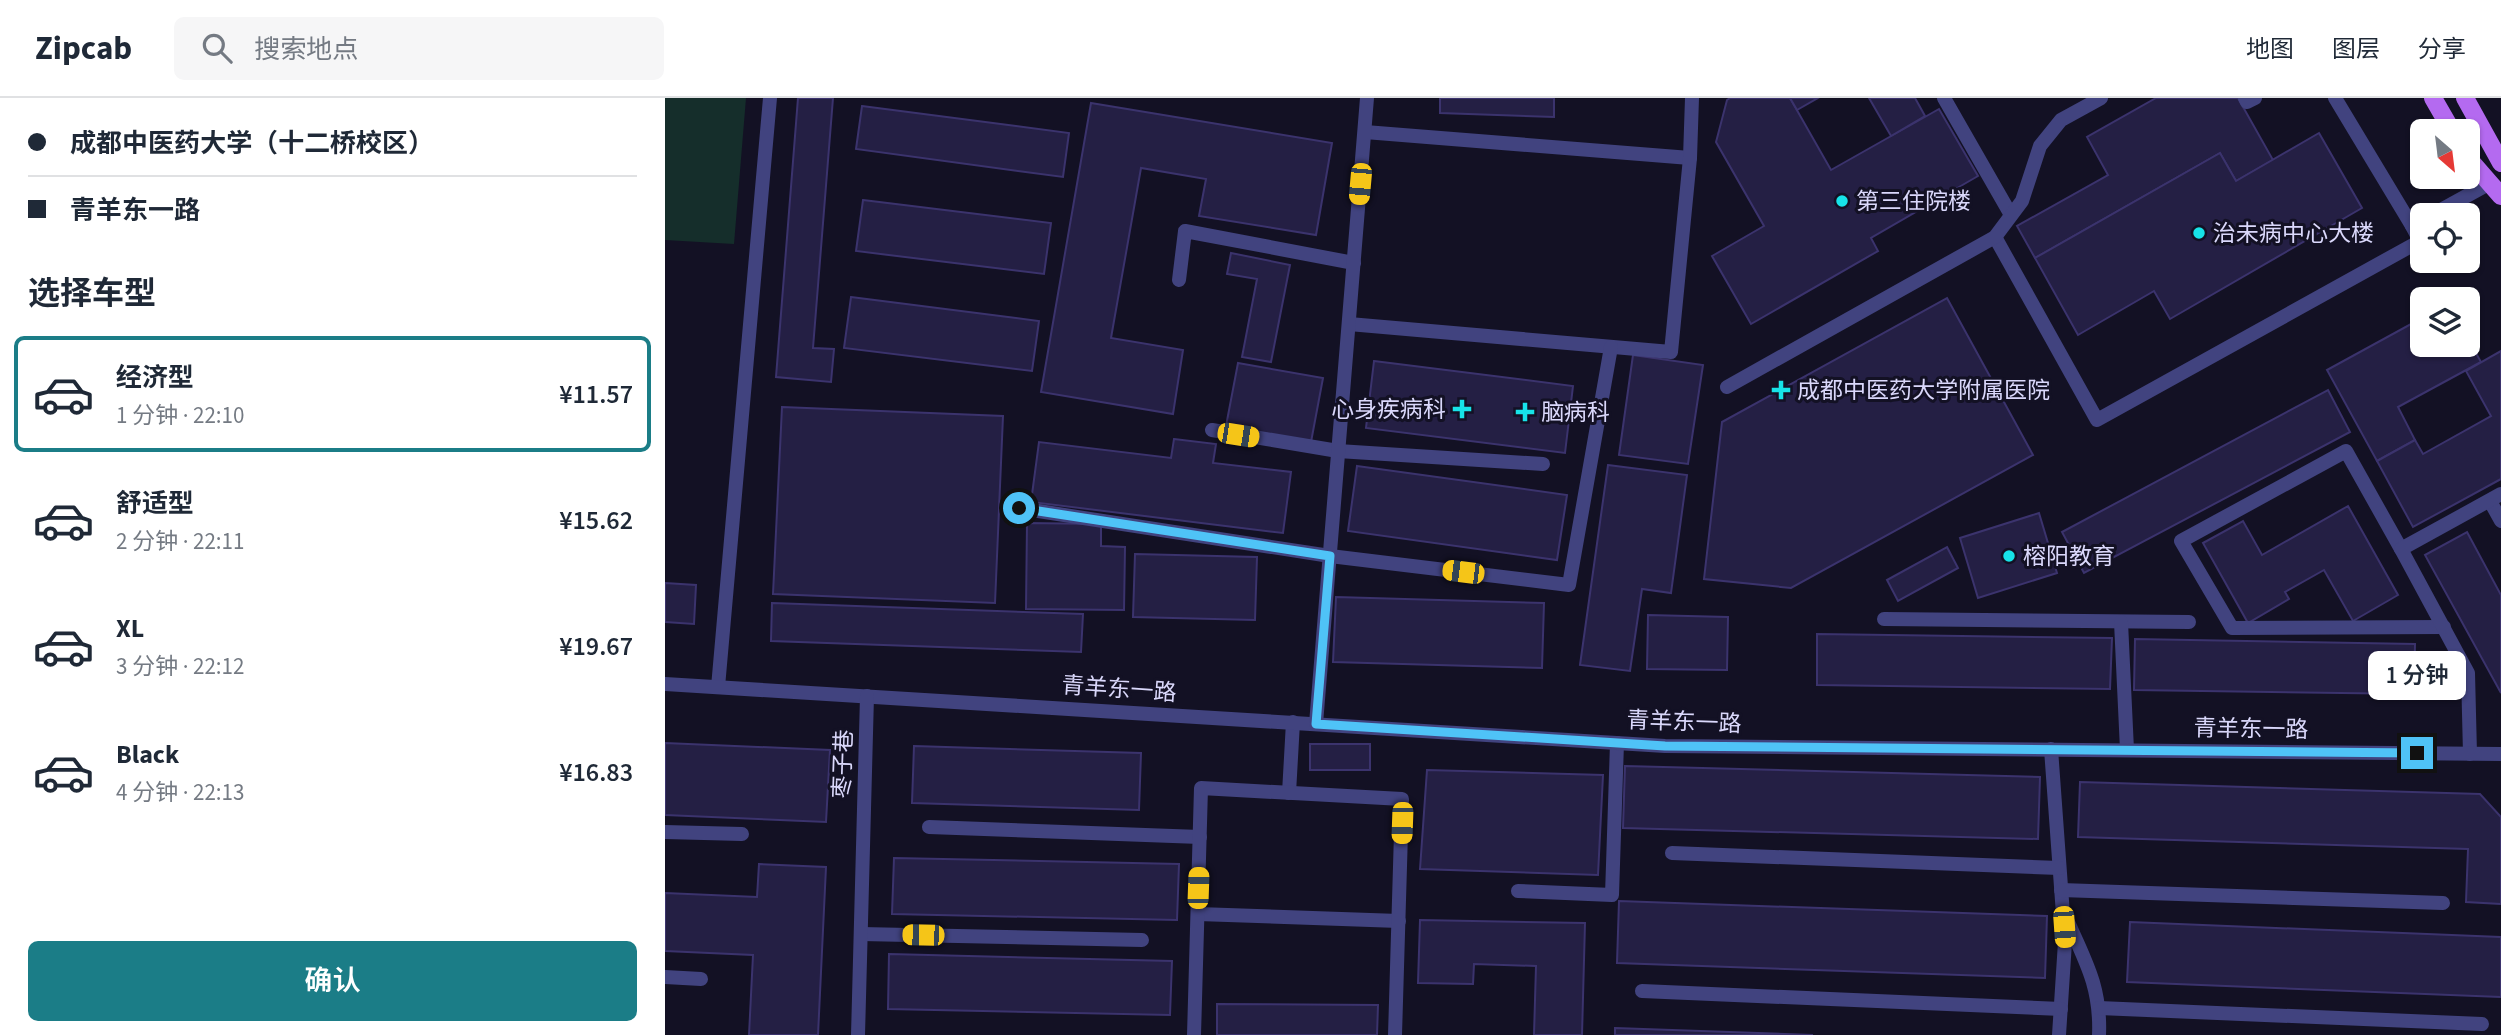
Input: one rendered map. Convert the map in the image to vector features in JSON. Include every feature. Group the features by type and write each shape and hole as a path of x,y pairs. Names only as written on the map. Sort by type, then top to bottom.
{"main road":[{"path":"2433,98 2445,119"},
{"path":"2465,98 2501,163"},
{"path":"2480,172 2495,190"}],"street":[{"path":"718,687 770,98"},
{"path":"1316,724 1367,98"},
{"path":"1349,324 1671,352 1691,158 1692,98"},
{"path":"1944,98 2011,215"},
{"path":"1727,387 1995,237 2022,201 2040,146 2061,120 2101,98"},
{"path":"2245,98 2247,102 2255,98"},
{"path":"2335,98 2410,212"},
{"path":"1364,132 1691,158"},
{"path":"2462,203 2495,190"},
{"path":"1179,280 1185,230 1354,263"},
{"path":"1995,237 2097,420 2410,247"},
{"path":"1019,508 1330,556 1569,585 1612,347"},
{"path":"1212,430 1338,451 1543,464"},
{"path":"2444,627 2232,628 2181,541 2346,452 2401,549 2444,627 2469,673 2470,754"},
{"path":"2401,549 2495,498 2501,522"},
{"path":"1884,619 2189,622"},
{"path":"2122,622 2127,750"},
{"path":"665,684 867,696"},
{"name":"青羊东一路","path":"867,696 1665,746 2501,754"},
{"name":"枣子巷","path":"857,1035 867,696"},
{"path":"1289,793 1293,723"},
{"path":"1518,891 1612,895 1617,743"},
{"path":"2051,749 2065,942 2059,1035"},
{"path":"1194,1035 1201,788 1402,799 1395,1035"},
{"path":"929,827 1200,837"},
{"path":"665,832 742,834"},
{"path":"1672,853 2059,868"},
{"path":"2061,890 2443,903"},
{"path":"2063,911 2094,981 2099,1008 2099,1035"},
{"path":"1198,914 1399,921"},
{"path":"861,934 1142,940"},
{"path":"665,977 701,979"},
{"path":"1642,991 2061,1009"},
{"path":"2099,1008 2482,1024"}],"green space":[{"path":"665,98 746,98 734,244 665,240"}],"building":[{"path":"798,98 833,98 813,348 834,349 831,382 776,377"},
{"path":"1440,98 1554,98 1554,117 1440,113"},
{"name":"第三住院楼","path":"1790,98 1831,170 1939,109 1978,176 1871,238 1878,251 1751,324 1712,256 1764,226 1716,142 1727,100"},
{"path":"1790,98 1818,98 1797,110"},
{"path":"1869,98 1915,98 1925,116 1891,136"},
{"path":"2156,98 2238,98 2273,160 2236,181 2220,153 2035,258 2017,226 2108,175 2087,137"},
{"path":"1091,103 1332,143 1316,235 1199,216 1206,179 1141,168 1111,338 1183,350 1173,414 1041,392"},
{"path":"862,106 1069,133 1063,177 856,149"},
{"name":"治未病中心大楼","path":"2319,133 2362,208 2170,319 2154,291 2078,335 2035,258 2220,153 2236,181"},
{"path":"863,200 1051,223 1044,274 856,251"},
{"path":"1231,253 1290,265 1271,362 1242,357 1257,279 1227,274"},
{"path":"851,297 1039,321 1032,371 844,348"},
{"path":"1947,298 2033,455 1791,588 1704,579 1722,422"},
{"path":"2410,325 2410,357 2478,357 2481,362 2398,407 2415,440 2377,461 2327,370"},
{"path":"2501,351 2501,479 2413,527 2377,461 2415,440 2423,454 2491,416 2466,371"},
{"path":"1633,355 1703,365 1688,464 1619,455"},
{"path":"1374,361 1573,386 1565,453 1366,428"},
{"path":"1238,363 1323,378 1311,442 1226,426"},
{"path":"2328,390 2350,432 2084,573 2062,532"},
{"path":"782,407 1003,416 995,603 773,594"},
{"path":"1174,439 1216,444 1213,463 1291,472 1283,533 1031,502 1039,442 1171,458"},
{"path":"1608,465 1687,475 1671,593 1642,589 1630,671 1580,665"},
{"path":"1357,466 1567,495 1557,560 1348,531"},
{"path":"2348,506 2398,595 2353,621 2324,570 2285,592 2289,599 2248,623 2203,543 2243,521 2262,555"},
{"name":"榕阳教育","path":"2039,513 2057,573 1978,598 1960,538"},
{"path":"1027,523 1101,524 1101,546 1125,547 1124,610 1026,609"},
{"path":"2467,532 2501,595 2501,693 2425,555"},
{"path":"1947,547 1958,568 1898,601 1887,580"},
{"path":"1135,554 1257,557 1255,620 1133,617"},
{"path":"665,583 696,585 694,624 665,622"},
{"path":"1336,597 1544,603 1542,668 1333,662"},
{"path":"772,603 1083,614 1081,652 771,641"},
{"path":"1648,615 1728,617 1727,670 1647,669"},
{"path":"1817,634 2112,638 2110,689 1817,685"},
{"path":"2135,639 2415,644 2414,694 2134,690"},
{"path":"665,743 830,750 826,822 665,815"},
{"path":"1310,744 1370,744 1370,770 1310,770"},
{"path":"914,746 1141,753 1139,810 912,803"},
{"path":"1625,766 2040,777 2038,839 1623,828"},
{"path":"1427,770 1603,775 1598,875 1420,869"},
{"path":"2080,782 2480,794 2501,817 2501,904 2466,902 2468,849 2078,837"},
{"path":"894,858 1179,864 1177,920 892,914"},
{"path":"759,864 826,867 818,1035 749,1035 753,955 665,951 665,893 757,897"},
{"path":"1619,901 2047,916 2045,978 1617,963"},
{"path":"1420,920 1585,923 1582,1035 1534,1035 1536,966 1474,964 1473,984 1418,983"},
{"path":"2130,922 2501,937 2501,997 2127,982"},
{"path":"889,954 1172,961 1170,1015 888,1009"},
{"path":"1217,1004 1378,1005 1377,1035 1217,1035"},
{"path":"1615,1028 1813,1035 1615,1035"}],"place":[{"name":"第三住院楼","path":"1842,201"},
{"name":"治未病中心大楼","path":"2199,233"},
{"name":"成都中医药大学附属医院","path":"1781,390"},
{"name":"心身疾病科","path":"1462,409"},
{"name":"脑病科","path":"1525,412"},
{"name":"榕阳教育","path":"2009,556"}],"route":[{"path":"1019,508 1330,556 1316,724 1665,746 2417,753"}]}
